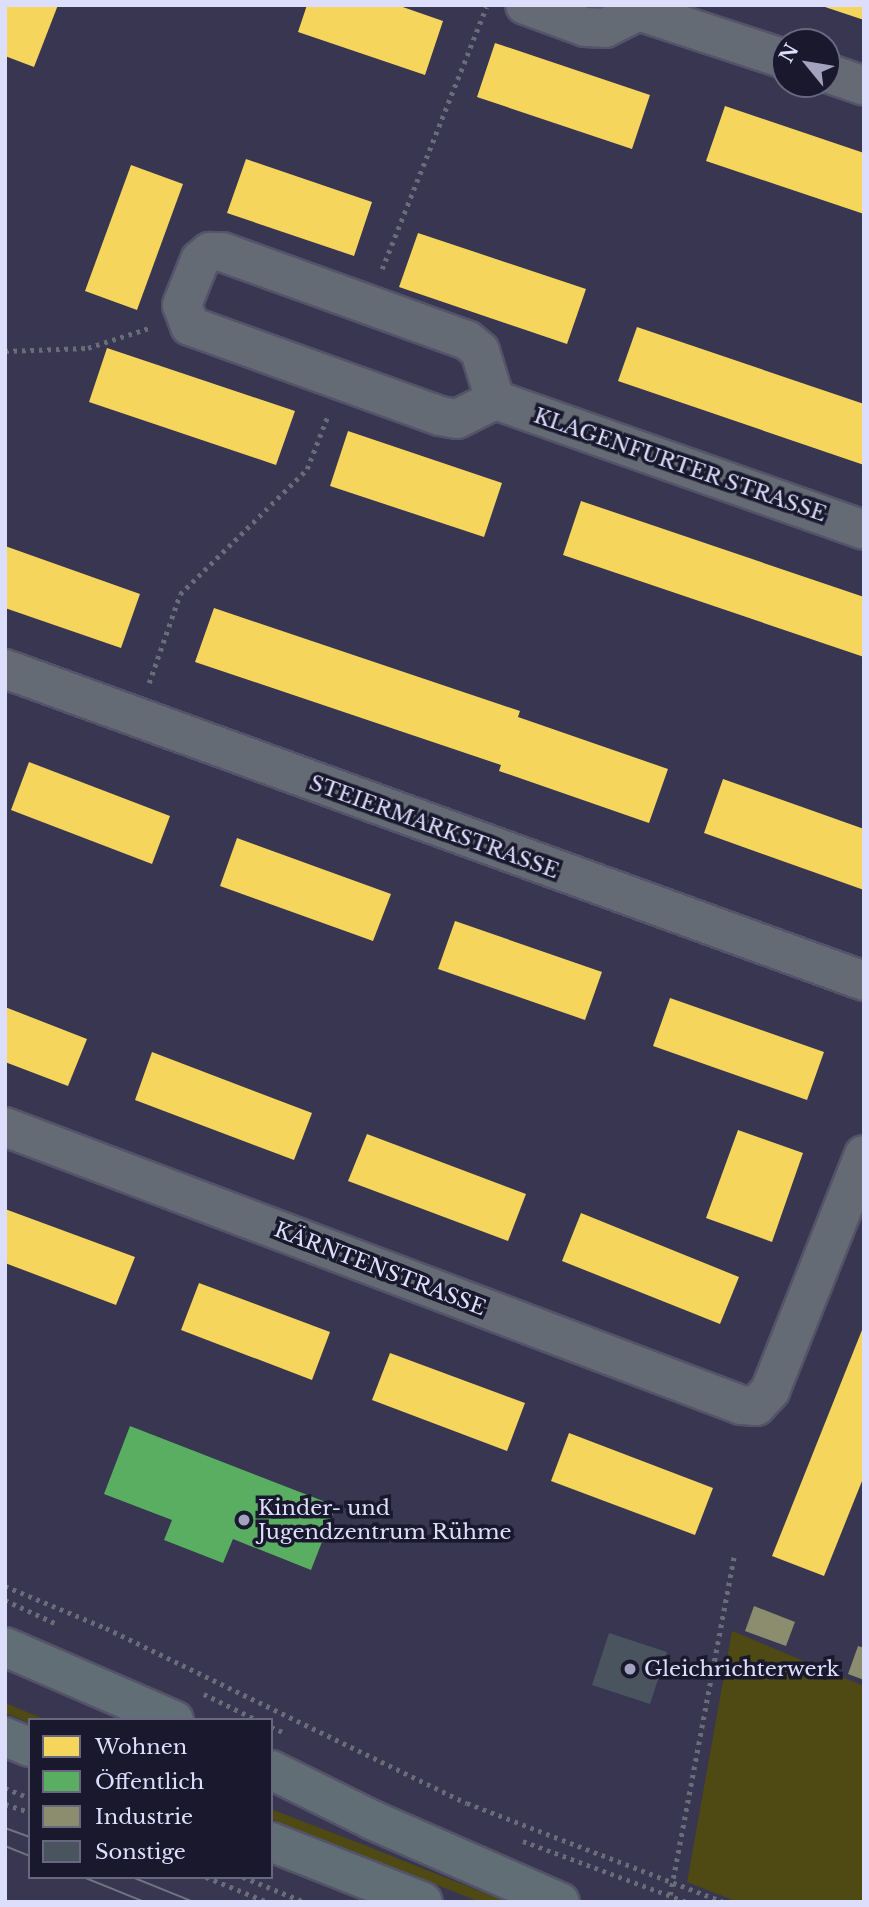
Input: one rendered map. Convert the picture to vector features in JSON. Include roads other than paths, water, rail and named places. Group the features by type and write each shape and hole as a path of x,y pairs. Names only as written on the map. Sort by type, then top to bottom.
{"main road":[{"path":"5,1647 169,1718"},
{"path":"5,1737 28,1746"},
{"path":"273,1771 372,1820 560,1902"},
{"path":"273,1843 423,1902"}],"street":[{"path":"525,5 585,27 605,28 638,8 771,55"},
{"path":"841,78 864,86"},
{"path":"222,252 467,340 481,351 495,400 457,419 440,416 190,326 183,317 181,305 200,260 222,252"},
{"name":"KLAGENFURTER STRASSE","path":"495,400 864,530"},
{"name":"STEIERMARKSTRASSE","path":"5,669 864,981"},
{"name":"KÄRNTENSTRASSE","path":"5,1127 741,1405 756,1406 770,1391 864,1155"}],"tram line":[{"path":"5,1828 28,1836"},
{"path":"5,1846 28,1855"},
{"path":"88,1879 145,1902"},
{"path":"137,1879 194,1902"}],"place":[{"name":"Kinder- und Jugendzentrum Rühme","path":"244,1520"},
{"name":"Gleichrichterwerk","path":"630,1669"}]}
